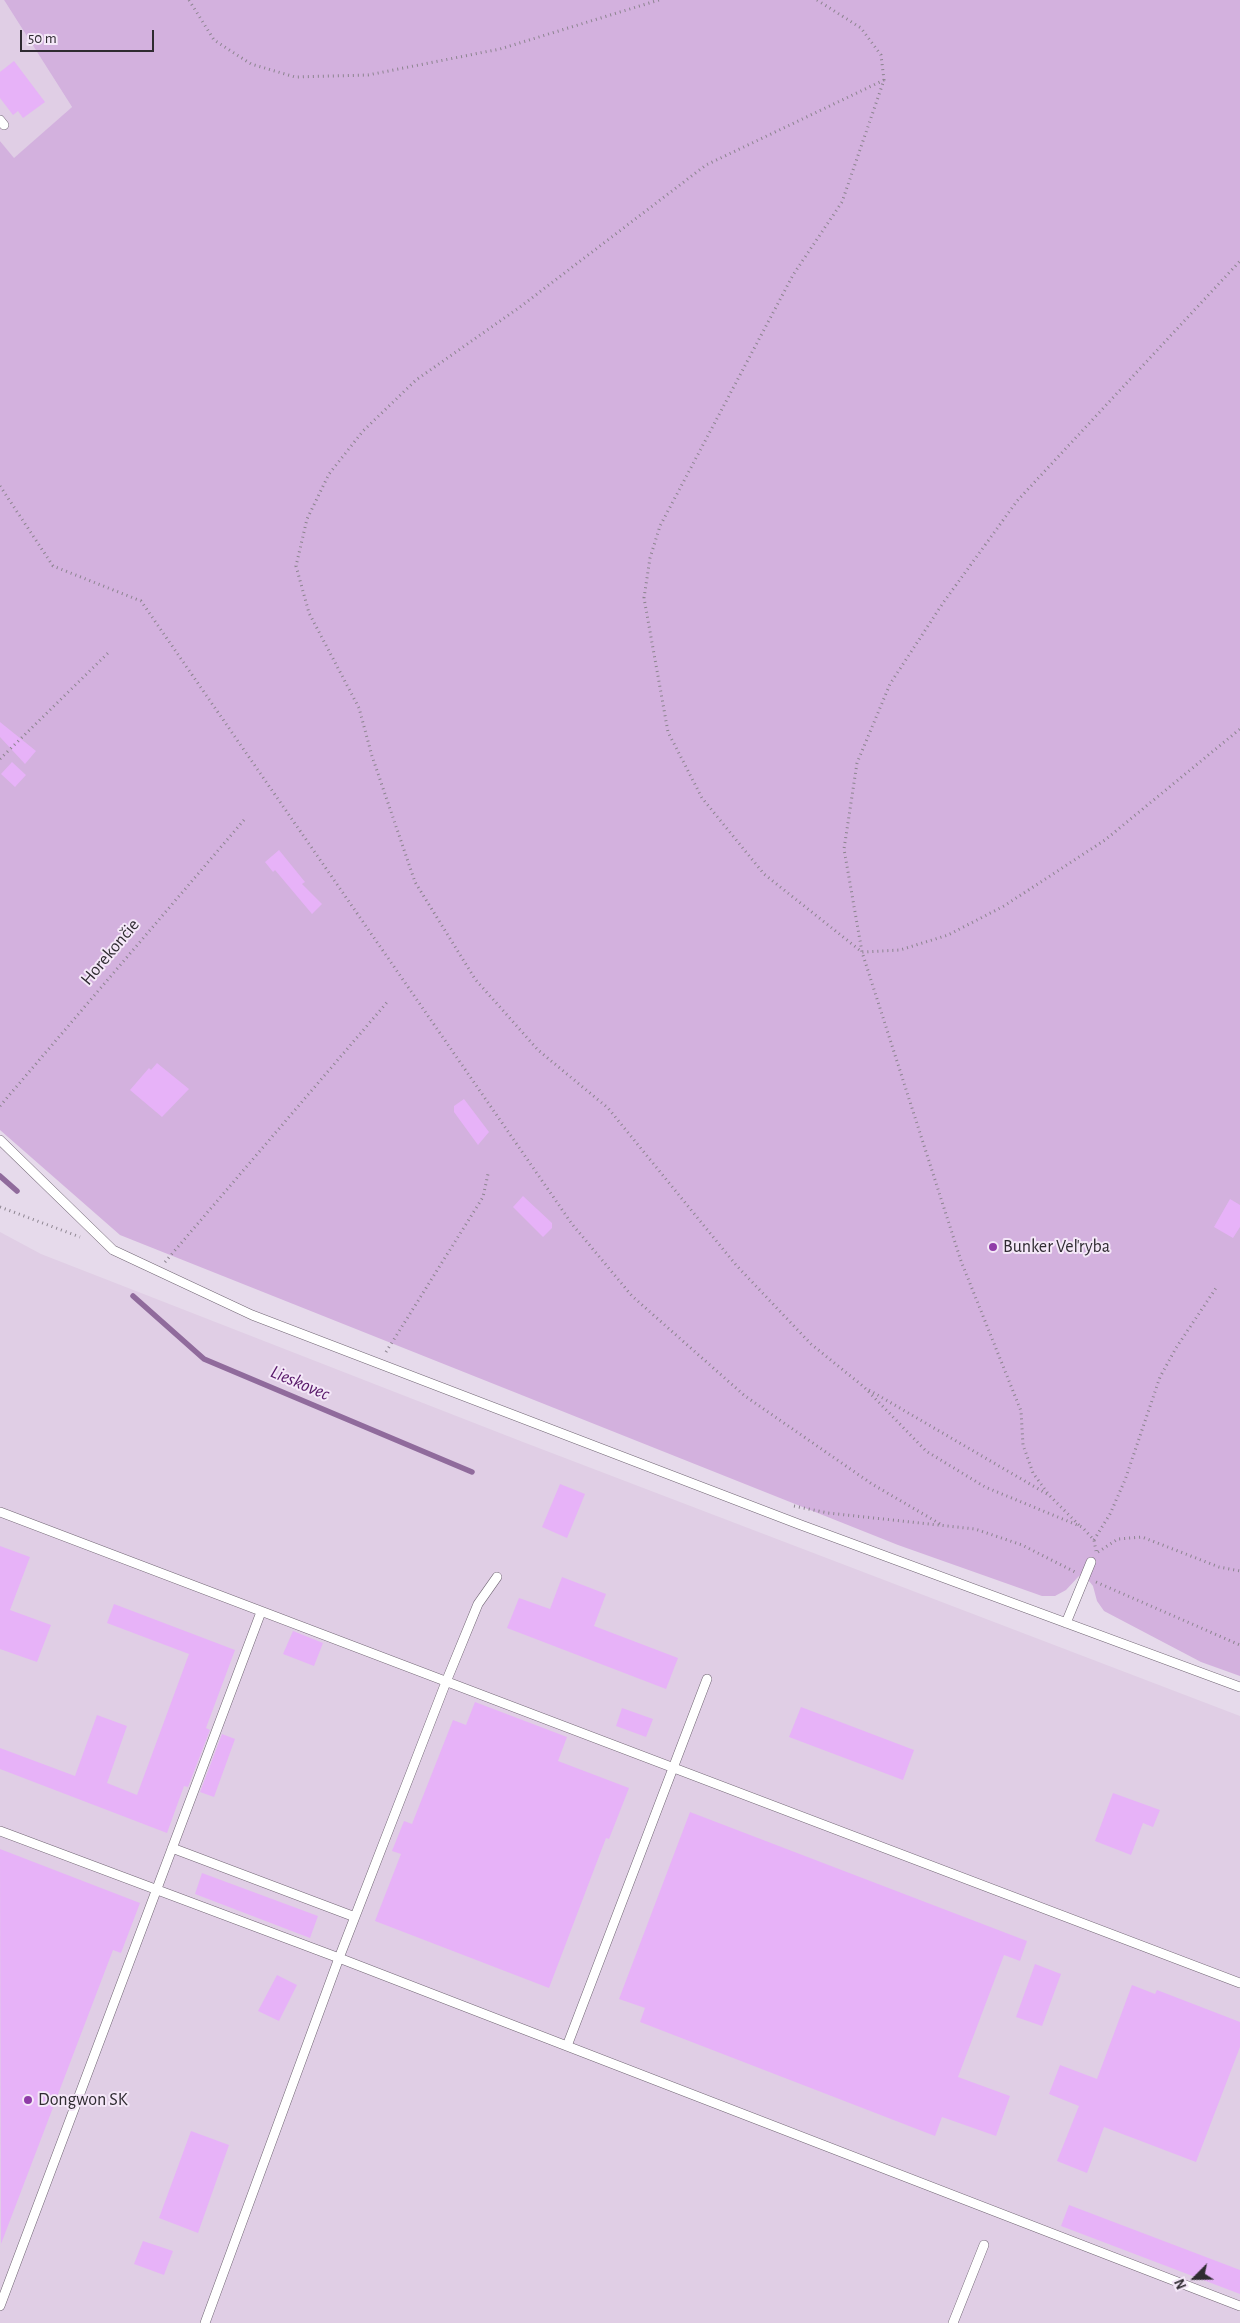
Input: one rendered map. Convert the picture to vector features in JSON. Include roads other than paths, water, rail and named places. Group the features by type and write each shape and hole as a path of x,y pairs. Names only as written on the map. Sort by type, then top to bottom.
{"lane":[{"path":"0,1140 113,1250 160,1268 252,1315 801,1526 1240,1687"},
{"path":"0,1512 1240,1983"},
{"path":"1066,1623 1091,1562"},
{"path":"205,2323 339,1958 446,1682 478,1604 497,1577"},
{"path":"0,2306 261,1612"},
{"path":"567,2046 706,1679"},
{"path":"0,1831 339,1958 1240,2306"},
{"path":"172,1848 355,1918"},
{"path":"953,2323 984,2245"}],"waterway":[{"name":"Lieskovec","path":"0,1176 17,1191"},
{"name":"Lieskovec","path":"133,1296 204,1359 472,1472"}],"place":[{"name":"Bunker Veľryba","path":"993,1247"},
{"name":"Dongwon SK","path":"28,2100"}]}
